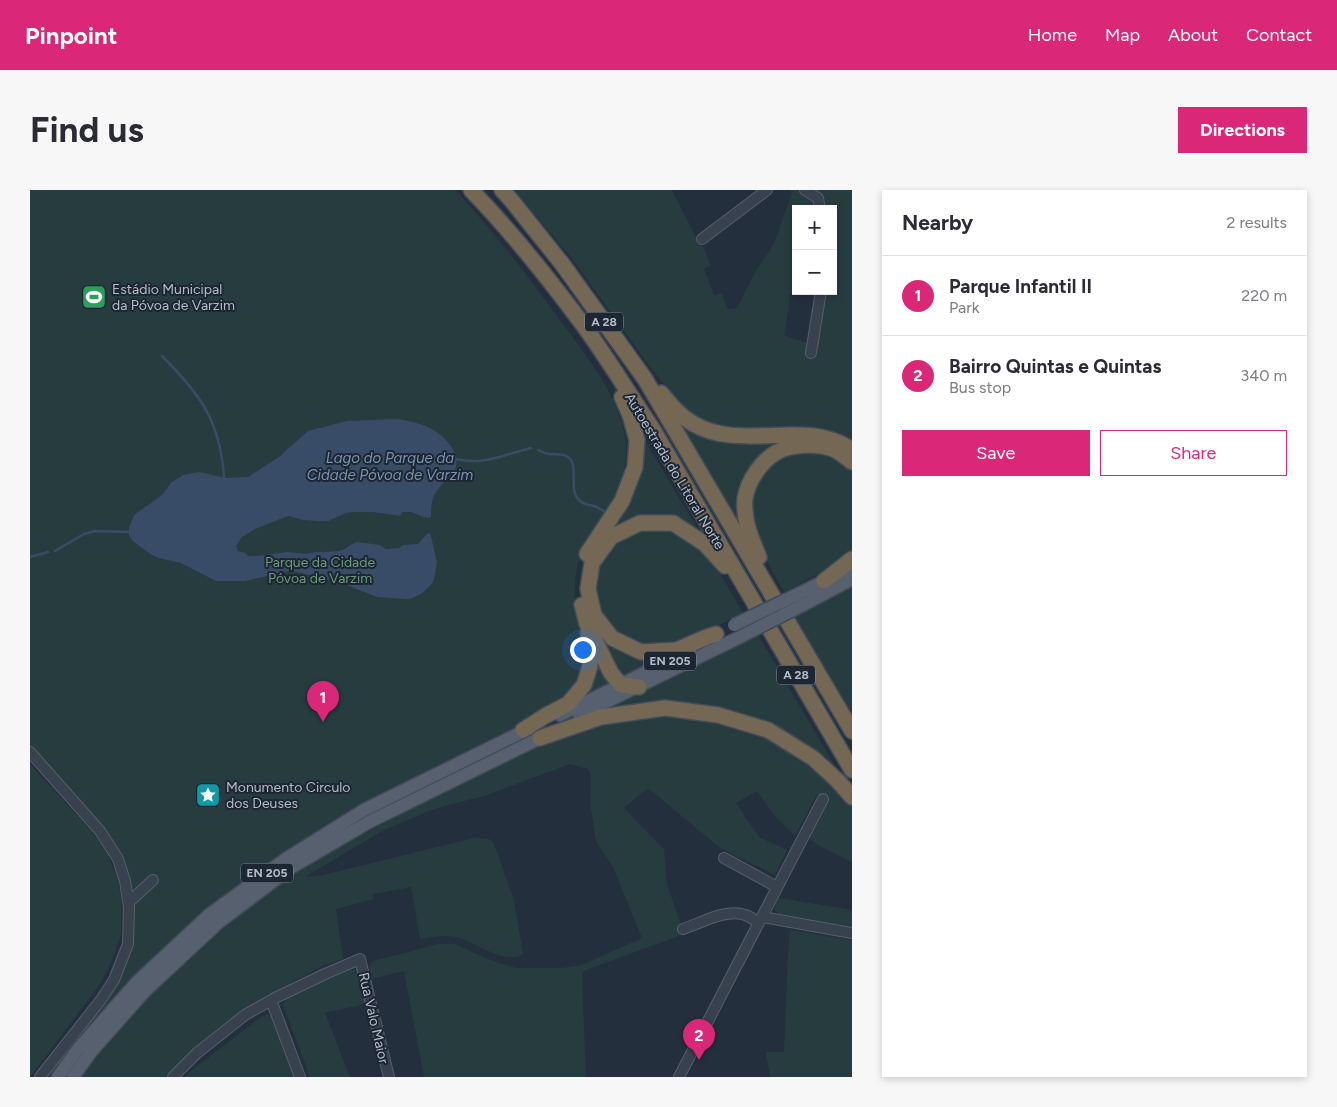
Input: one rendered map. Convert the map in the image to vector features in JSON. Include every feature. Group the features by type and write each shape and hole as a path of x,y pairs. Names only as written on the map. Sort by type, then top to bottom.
{"highway":[{"name":"Autoestrada do Litoral Norte","path":"471,190 545,275 585,327 652,428 852,770"},
{"name":"Autoestrada do Litoral Norte","path":"502,190 563,265 645,380 852,731"},
{"path":"616,374 619,391 630,414 637,440 635,467 622,501 585,557 580,574 580,590 582,609 587,624 611,673 621,685 639,687"},
{"path":"645,380 691,422 710,431 743,436 819,436 832,439 852,450"},
{"path":"766,585 759,558 747,528 745,513 746,497 752,479 759,468 777,452 807,445 832,449 852,462"},
{"path":"716,634 677,650 641,652 612,638 594,615 588,589 592,562 612,537 633,526 640,523 672,523 705,544 740,579"},
{"path":"824,581 852,559"},
{"path":"523,730 568,704 584,685 590,666 587,624"},
{"path":"540,738 601,717 665,708 718,715 768,730 813,758 852,797"}],"main road":[{"name":"EN 205","path":"803,598 824,581 834,579 852,569"},
{"name":"EN 205","path":"73,1077 91,1052 145,990 218,923 292,867 369,822 639,687 737,631 803,598 852,579"},
{"name":"EN 205","path":"58,1077 78,1049 137,982 210,914 287,858 364,810 523,730 548,722 710,641 716,634 737,631"}],"street":[{"path":"702,238 767,190"},
{"path":"805,190 818,198 819,205"},
{"path":"811,353 820,295"},
{"path":"30,752 100,831 118,859 129,902 128,944 114,980 40,1077"},
{"path":"679,1077 823,799"},
{"path":"724,858 777,887"},
{"path":"129,902 153,880"},
{"path":"683,929 721,915 738,913 760,920 852,933"},
{"name":"Rua Valo Maior","path":"272,1000 360,959 389,1077"},
{"path":"173,1077 197,1053 245,1015 272,1000 300,1077"}],"green space":[{"name":"Parque da Cidade Póvoa de Varzim","path":"30,190 455,190 509,253 582,349 617,408 626,443 626,457 621,482 584,549 578,565 575,580 575,600 585,650 585,660 581,676 566,701 348,813 246,880 124,987 52,1077 44,1077 132,945 123,862 115,845 30,746"},
{"path":"509,190 672,190 700,245 704,249 711,266 704,269 714,295 721,293 728,309 737,308 758,267 775,241 791,190 852,190 852,443 711,426 686,410 650,367 570,256 534,214"},
{"path":"681,423 773,439 783,445 739,507 738,522"},
{"path":"641,434 700,533 672,519 654,517 640,518 615,528 596,546 629,494 636,476 640,457"},
{"path":"808,451 832,456 852,470 852,552 840,562 784,592 755,539 750,501 761,474 775,461 789,454"},
{"path":"666,528 682,533 712,560 743,613 705,632 675,644 649,646 634,643 621,636 610,626 602,614 596,600 594,585 596,569 615,542 623,536 639,529"},
{"path":"584,577 587,607 598,630 606,639 614,645 636,654 660,656 662,659 623,678 615,673 592,627 584,601"},
{"path":"852,586 852,713 793,615"},
{"path":"757,633 842,778 774,727 741,714 705,706 675,703 596,713"},
{"path":"594,653 613,683 581,698"},
{"path":"670,712 754,729 800,754 837,785 852,805 852,862 809,839 829,799 817,794 795,836 774,815 757,791 736,803 759,837 787,850 775,875 720,848 648,788 624,808 664,849 667,884 684,934 583,972 586,1077 424,1077 404,971 371,979 369,972 369,967 373,961 436,944 455,944 490,960 516,968 562,968 584,964 642,938 613,867 596,841 590,803 591,775 588,769 570,764 484,796 441,807 382,831 305,877 323,875 474,838 489,839 494,844 514,900 523,954 516,957 508,957 460,938 450,936 420,939 411,887 373,894 374,899 336,909 343,959 324,965 264,998 205,1040 165,1077 80,1077 156,989 244,911 319,858 454,786 542,744 597,723"},
{"path":"30,764 94,834 107,853 118,879 122,913 121,933 113,958 100,984 30,1077"},
{"path":"778,898 852,910 852,927 779,914 774,909"},
{"path":"790,930 852,940 852,1077 770,1077 766,1052 784,1052"},
{"path":"350,970 359,972 365,1002 361,1005 325,1013 350,1077 310,1077 283,1005 287,998 314,983"},
{"path":"268,1014 272,1016 295,1077 185,1077 261,1017"}],"water":[{"name":"Lago do Parque da Cidade Póvoa de Varzim","path":"397,419 416,423 434,430 448,442 455,453 456,466 454,472 436,493 432,501 431,517 427,518 411,512 402,512 400,516 374,512 353,512 328,521 304,520 288,516 255,529 242,537 236,546 238,551 248,556 287,552 307,554 339,551 357,542 380,545 386,549 418,544 430,533 437,562 434,579 432,584 421,594 410,599 377,597 339,582 291,571 245,581 216,581 181,563 150,554 133,541 129,535 129,528 134,515 162,495 171,483 183,475 199,472 227,478 248,477 279,457 308,431 347,421"}],"waterway":[{"path":"162,356 188,383 206,410 218,440 224,477"},
{"path":"456,459 466,461 485,460 531,448"},
{"path":"538,450 548,454 568,457 573,466 576,497 583,503 595,506 605,512"},
{"path":"55,551 84,534 95,531 129,532"},
{"path":"30,557 48,552"}],"place":[{"name":"Estádio Municipal da Póvoa de Varzim","path":"94,297"},
{"name":"Parque Infantil II","path":"323,722"},
{"name":"Monumento Circulo dos Deuses","path":"208,795"},
{"name":"Bairro Quintas e Quintas","path":"699,1060"}]}
